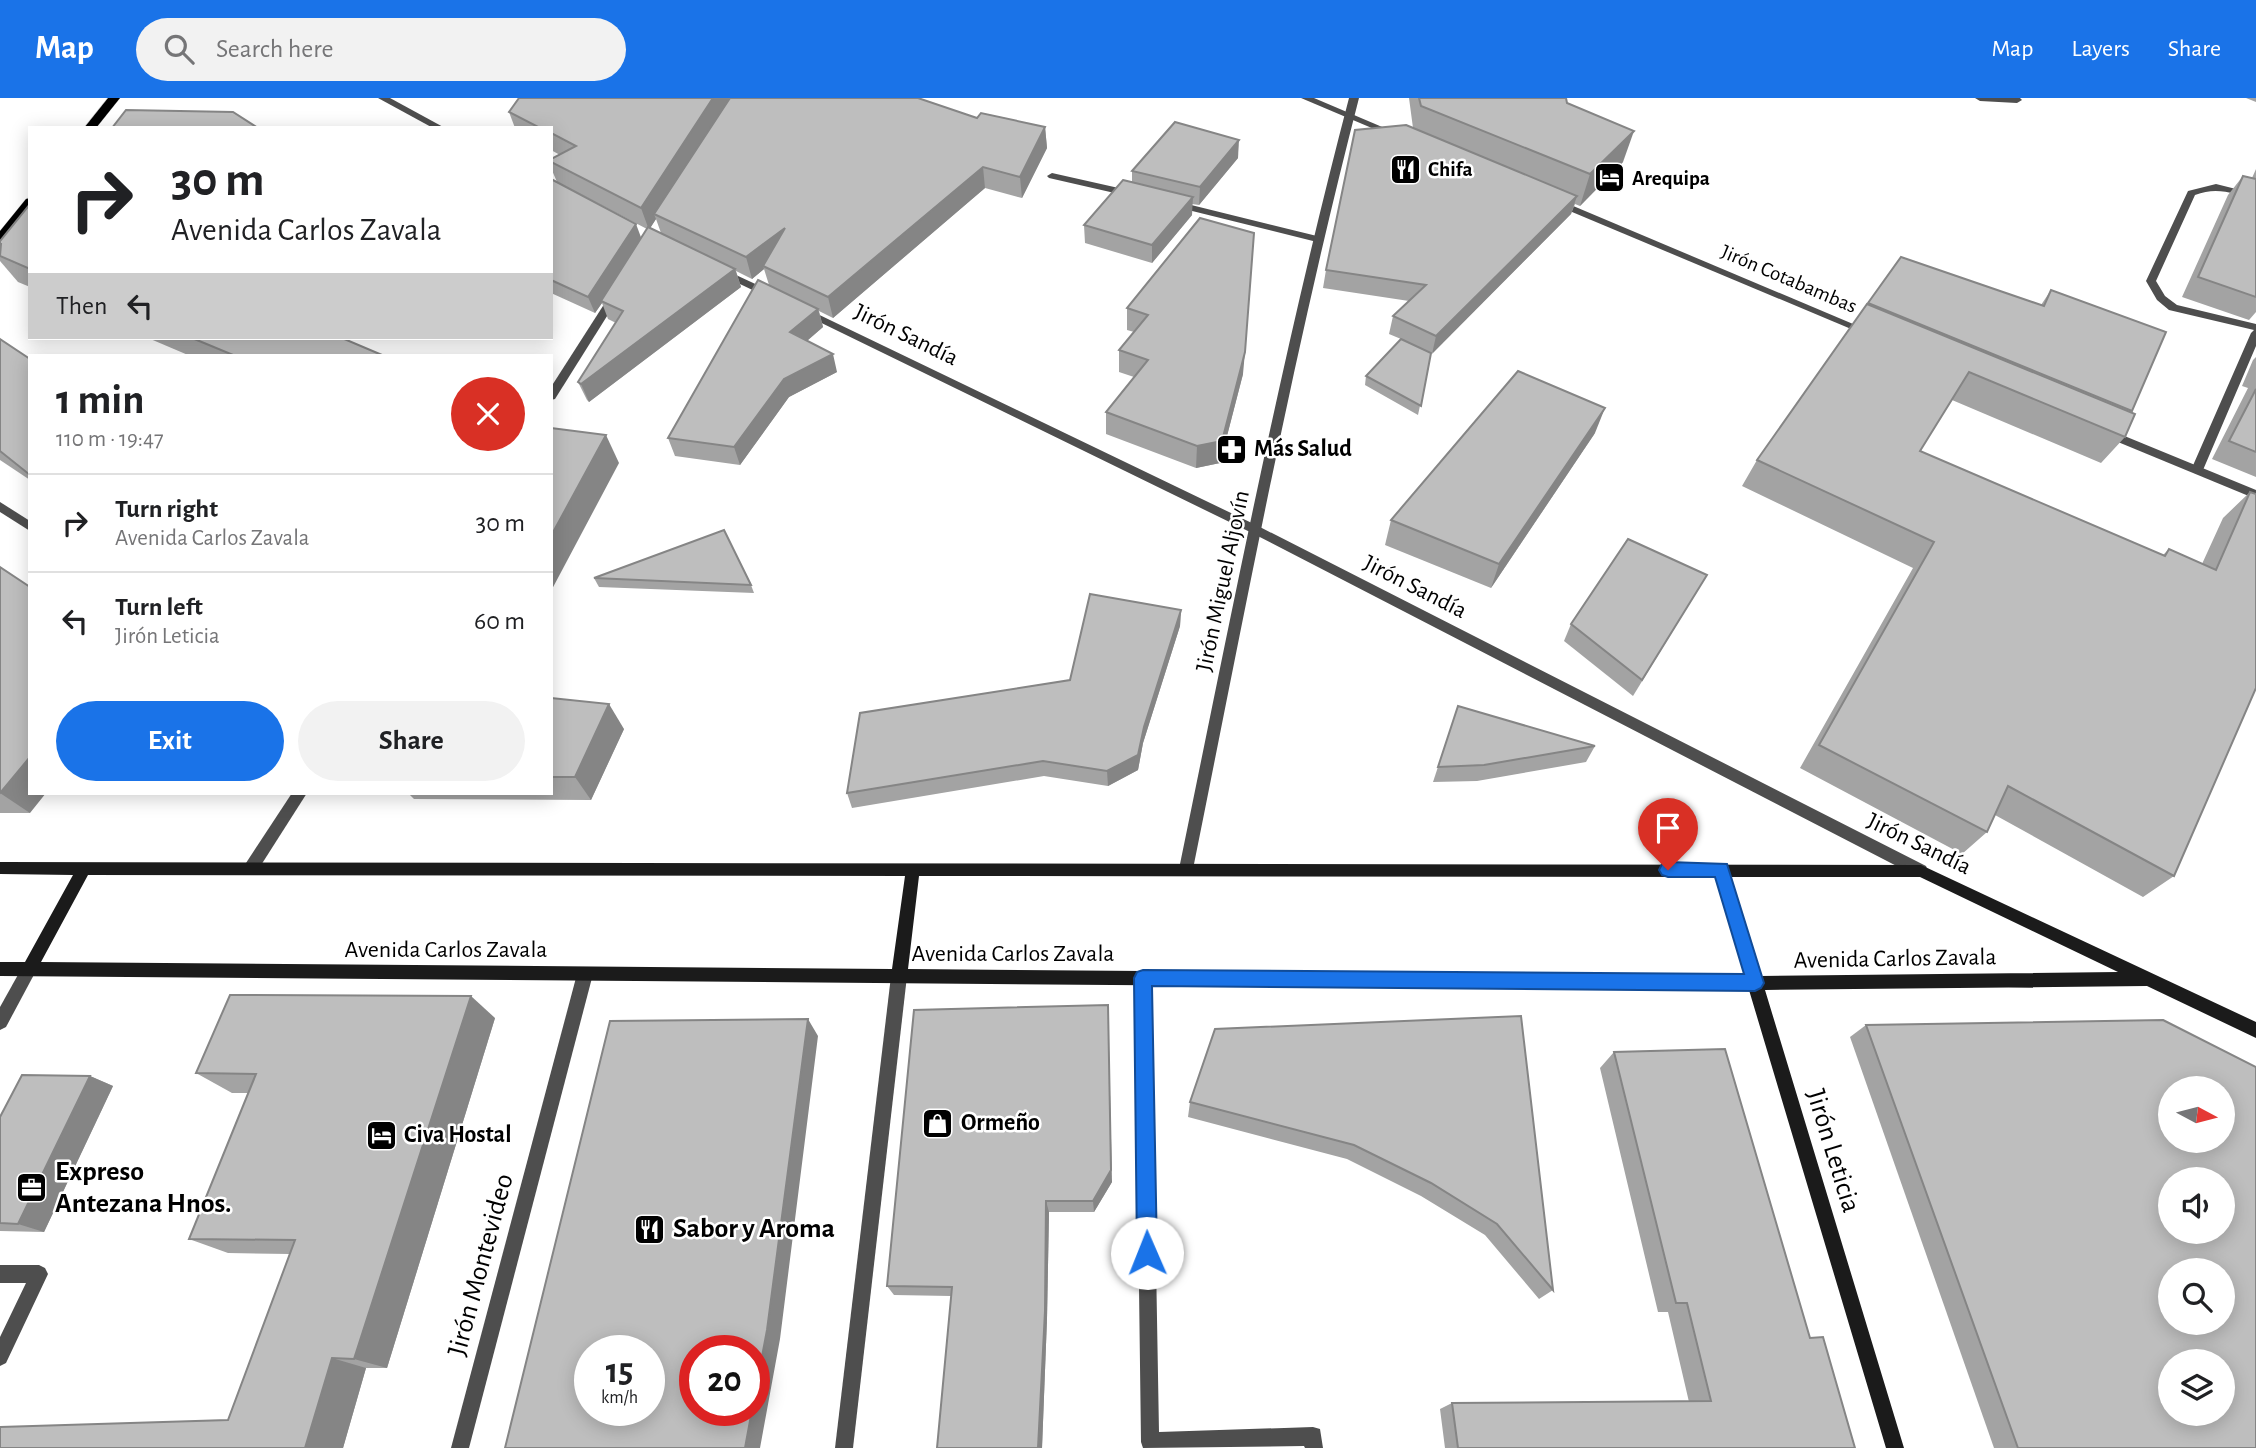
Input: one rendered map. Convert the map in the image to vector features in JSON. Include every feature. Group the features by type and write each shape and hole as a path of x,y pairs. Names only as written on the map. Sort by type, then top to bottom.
{"main road":[{"path":"92,126 114,98"},
{"path":"0,239 28,204"},
{"path":"0,868 1920,871"},
{"path":"29,970 84,868"},
{"path":"899,976 913,868"},
{"name":"Jirón Leticia","path":"1721,870 1895,1448"},
{"name":"Jirón Sandía","path":"1920,871 2256,1030"},
{"name":"Avenida Carlos Zavala","path":"0,969 1755,983 2152,979"}],"street":[{"path":"383,98 437,126"},
{"path":"1306,98 1412,142"},
{"name":"Jirón Miguel Aljovín","path":"1186,869 1254,530 1317,239 1353,98"},
{"path":"1980,98 2017,100"},
{"path":"1052,176 1143,197"},
{"path":"2256,197 2208,185 2191,193 2151,281 2161,298 2173,308 2256,327"},
{"name":"Jirón Cotabambas","path":"1541,195 1875,336"},
{"path":"1168,203 1317,239"},
{"name":"Jirón Sandía","path":"714,267 1254,530 1920,871"},
{"path":"553,393 623,283"},
{"path":"2197,470 2256,333"},
{"path":"2094,427 2256,495"},
{"path":"0,506 28,526"},
{"path":"251,868 299,795"},
{"path":"0,1022 29,970"},
{"name":"Jirón Montevideo","path":"460,1448 585,974"},
{"path":"844,1448 899,976"},
{"path":"1143,978 1150,1442 1313,1436 1314,1448"},
{"path":"0,1274 39,1274 0,1357"}],"building":[{"path":"519,98 713,98 641,208 553,163 553,158 576,146 553,134 553,126 536,126 509,112"},
{"path":"730,98 918,98 977,118 981,113 1045,127 1020,177 983,167 828,297 763,266 785,228 746,257 654,214"},
{"path":"1419,98 1566,98 1567,103 1634,131 1590,174 1421,106"},
{"path":"126,110 233,112 255,126 114,126"},
{"path":"1175,122 1239,140 1200,187 1132,171"},
{"path":"1406,125 1577,196 1436,336 1393,316 1426,285 1326,270 1355,130"},
{"path":"2243,176 2256,179 2256,297 2198,277"},
{"path":"553,180 636,224 588,297 553,281"},
{"path":"1123,180 1193,197 1152,245 1084,225"},
{"path":"28,206 28,268 0,256 0,241"},
{"path":"1200,218 1254,233 1245,352 1222,441 1197,446 1106,412 1148,360 1119,350 1148,315 1127,308"},
{"path":"648,227 735,269 581,384 578,382 623,311 601,301"},
{"path":"1901,257 2044,306 2051,290 2166,332 2132,411 1868,303"},
{"path":"758,280 818,309 790,332 833,354 784,379 734,447 668,438"},
{"path":"1867,304 2135,414 2125,437 1969,372 1920,451 2165,556 2169,549 2216,570 2250,492 2256,494 2256,688 2174,876 2008,786 1987,832 1819,745 1934,542 1757,460"},
{"path":"0,339 28,358 28,473 0,451"},
{"path":"1401,339 1431,353 1421,406 1366,376"},
{"path":"197,340 347,340 380,354 231,354"},
{"path":"1518,371 1605,408 1499,564 1391,520"},
{"path":"2256,389 2256,452 2229,441"},
{"path":"553,428 606,435 553,532"},
{"path":"724,530 751,585 594,578"},
{"path":"1628,539 1707,575 1642,680 1571,624"},
{"path":"0,567 28,586 28,759 0,793"},
{"path":"1090,594 1181,610 1144,727 1138,755 1107,771 1043,761 847,793 860,713 1070,680"},
{"path":"553,698 609,704 575,777 553,777"},
{"path":"1458,706 1595,746 1484,765 1438,767"},
{"path":"230,995 471,996 354,1359 332,1358 305,1448 0,1448 0,1427 228,1420 295,1240 189,1239 256,1074 196,1073"},
{"path":"1108,1005 1111,1170 1093,1201 1046,1201 1045,1311 1038,1448 937,1448 952,1287 887,1286 914,1010"},
{"path":"1521,1016 1553,1290 1497,1224 1431,1183 1354,1145 1190,1102 1215,1029"},
{"path":"808,1019 766,1335 679,1335 679,1426 749,1426 745,1448 505,1448 610,1021"},
{"path":"2163,1020 2256,1067 2256,1448 2018,1448 1866,1025"},
{"path":"1725,1049 1810,1338 1823,1337 1855,1448 1458,1448 1452,1403 1711,1401 1687,1303 1676,1303 1614,1052"},
{"path":"22,1075 90,1076 18,1224 0,1223 0,1117"}],"place":[{"name":"Chifa","path":"1405,169"},
{"name":"Arequipa","path":"1609,178"},
{"name":"Más Salud","path":"1231,449"},
{"name":"Ormeño","path":"938,1123"},
{"name":"Civa Hostal","path":"381,1135"},
{"name":"Expreso Antezana Hnos.","path":"32,1188"},
{"name":"Sabor y Aroma","path":"650,1229"}],"route":[{"path":"1147,1253 1143,978 1755,983 1721,870 1668,870"}]}
